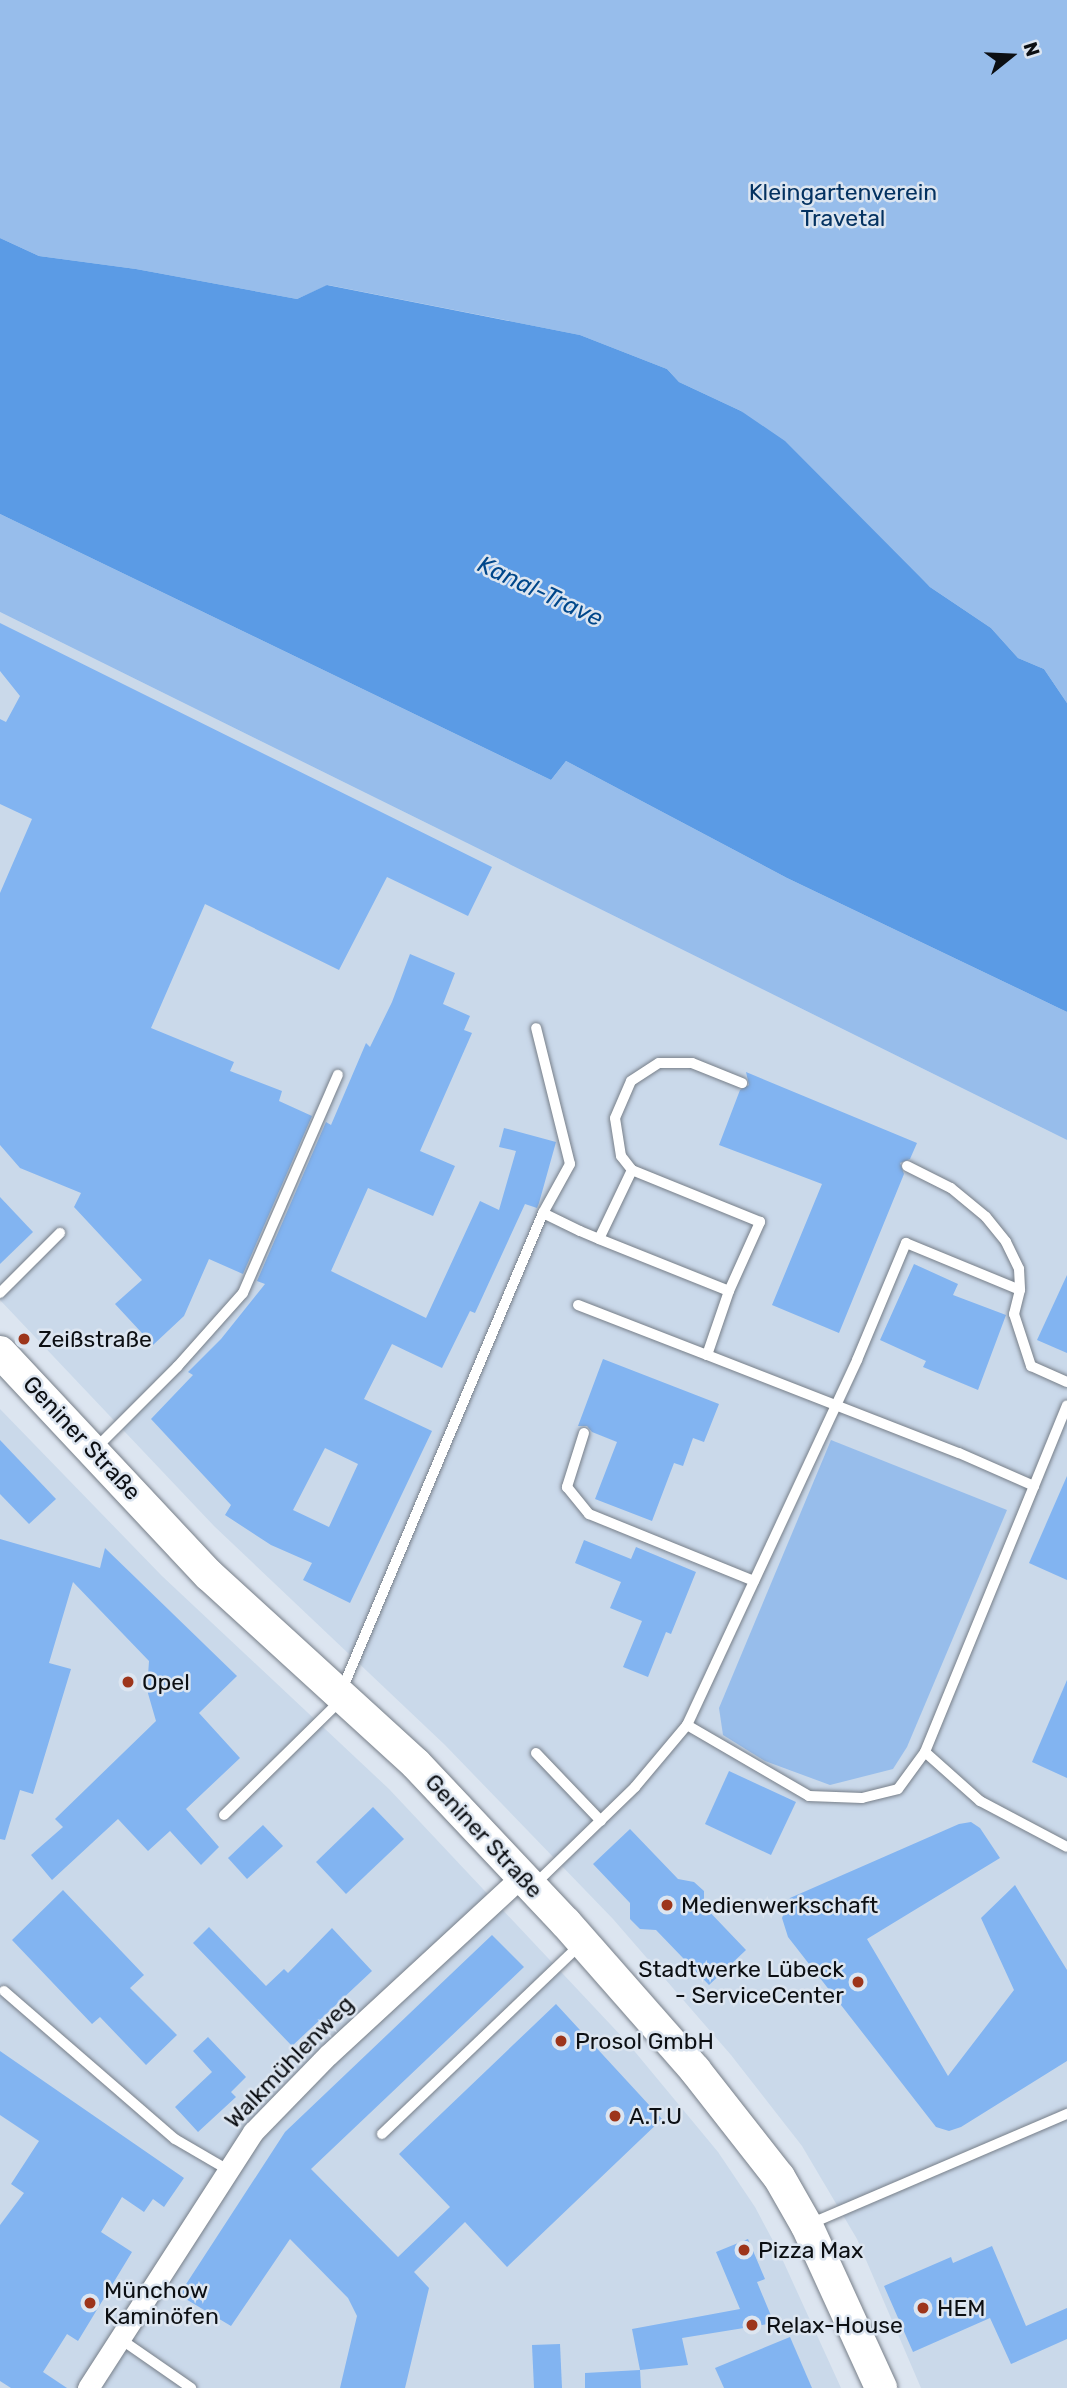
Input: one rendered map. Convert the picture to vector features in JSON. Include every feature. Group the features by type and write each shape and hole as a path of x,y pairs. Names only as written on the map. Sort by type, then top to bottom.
{"main road":[{"name":"Geniner Straße","path":"0,1352 209,1575 416,1764 583,1942 729,2111 779,2177 807,2225 881,2388"}],"street":[{"name":"Walkmühlenweg","path":"88,2388 253,2132 328,2055 527,1882"}],"lane":[{"path":"224,1815 341,1697 543,1213 570,1164 536,1028"},
{"path":"707,1355 729,1291 760,1222 632,1170 621,1156 615,1118 631,1081 659,1063 692,1062 743,1083"},
{"path":"94,1450 177,1367 243,1293 338,1075"},
{"path":"908,1166 951,1188 986,1217 1006,1242 1019,1269 1020,1290 1014,1314 1031,1366 1067,1382"},
{"path":"599,1239 632,1170"},
{"path":"543,1213 599,1239 729,1291"},
{"path":"0,1293 60,1233"},
{"path":"527,1882 600,1821 635,1787 687,1726 834,1404 857,1360 906,1242 1020,1290"},
{"path":"578,1305 834,1404 1034,1486"},
{"path":"687,1726 809,1796 862,1798 898,1789 925,1752 1067,1405"},
{"path":"584,1433 566,1487 589,1514 754,1581"},
{"path":"925,1752 980,1801 1067,1847"},
{"path":"536,1754 600,1821"},
{"path":"382,2134 583,1942"},
{"path":"4,1991 175,2139 228,2170"},
{"path":"807,2225 1067,2114"},
{"path":"118,2338 191,2388"}],"shaded area":[{"path":"0,612 1067,1140 1067,2388 921,2388 857,2239 802,2146 731,2055 613,1919 445,1745 214,1526 0,1300"},
{"path":"0,1409 162,1576 389,1789 626,2041 718,2152 755,2207 779,2252 841,2388 0,2388"}],"green space":[{"name":"Kleingartenverein Travetal","path":"0,0 1067,0 1067,703 1044,669 1018,658 991,628 930,587 741,411 679,382 667,369 580,335 328,285 297,299 136,269 39,256 0,238"},
{"path":"0,514 551,780 566,761 787,878 1067,1012 1067,1140 0,612"},
{"path":"831,1440 1007,1510 907,1747 893,1769 830,1785 765,1761 723,1735 719,1708"}],"water":[{"name":"Kanal-Trave","path":"0,238 39,256 136,269 297,299 327,285 580,335 667,369 679,382 741,411 785,441 930,587 991,628 1018,658 1044,669 1067,703 1067,1012 787,878 566,761 551,780 0,514"}],"building":[{"path":"0,623 492,867 468,916 387,877 339,970 205,904 151,1028 234,1062 230,1071 282,1091 279,1101 312,1116 243,1274 209,1259 184,1316 153,1345 115,1304 142,1280 74,1207 81,1193 20,1168 0,1145 0,893 32,819 0,804 0,719 6,722 20,696 0,671"},
{"path":"410,954 455,973 443,1004 470,1016 464,1030 472,1033 420,1151 455,1166 433,1216 368,1188 331,1271 426,1318 480,1201 499,1210 516,1151 499,1147 504,1128 556,1142 537,1208 525,1204 475,1313 470,1311 442,1368 392,1344 364,1399 432,1431 350,1603 303,1580 312,1563 271,1545 225,1515 231,1505 151,1419 193,1375 188,1372 221,1339 265,1284 257,1281 326,1122 331,1125 366,1043 370,1047 392,1002","holes":["325,1448 358,1464 329,1527 293,1510"]},
{"path":"746,1072 917,1143 910,1159 900,1163 904,1174 839,1333 772,1305 822,1184 719,1145 740,1090 749,1085"},
{"path":"0,1197 33,1232 0,1264"},
{"path":"914,1264 958,1284 953,1295 1006,1315 978,1390 923,1367 926,1361 880,1340"},
{"path":"1067,1275 1067,1353 1037,1340"},
{"path":"603,1359 719,1404 704,1442 693,1438 683,1466 674,1463 652,1521 595,1499 617,1442 592,1432 587,1426 578,1426"},
{"path":"0,1440 56,1499 29,1524 0,1494"},
{"path":"1067,1476 1067,1580 1029,1563"},
{"path":"0,1539 100,1568 105,1548 237,1676 199,1713 240,1758 186,1809 219,1847 201,1865 170,1831 148,1851 118,1819 52,1880 31,1855 63,1827 55,1819 156,1721 147,1690 149,1661 73,1582 49,1663 71,1669 33,1794 20,1790 5,1840 0,1839"},
{"path":"584,1540 631,1559 636,1547 696,1572 671,1634 666,1632 648,1677 623,1667 642,1621 610,1608 621,1582 575,1563"},
{"path":"1067,1680 1067,1778 1032,1762"},
{"path":"729,1771 796,1802 771,1855 705,1824"},
{"path":"373,1807 404,1839 346,1894 316,1862"},
{"name":"Stadtwerke Lübeck - ServiceCenter","path":"971,1822 980,1828 1000,1858 867,1939 948,2076 1014,1990 981,1918 1015,1885 1067,1970 1067,2061 961,2127 949,2131 936,2127 788,1937 782,1918 790,1898 959,1824"},
{"path":"263,1825 283,1846 247,1879 228,1858"},
{"name":"Medienwerkschaft","path":"630,1829 678,1879 694,1882 704,1891 704,1906 746,1950 709,1985 656,1930 640,1929 630,1919 630,1903 593,1864"},
{"path":"63,1890 144,1975 130,1988 177,2035 146,2065 100,2017 92,2024 12,1940"},
{"path":"209,1927 266,1986 284,1969 288,1973 332,1928 372,1971 292,2046 193,1943"},
{"path":"492,1935 524,1967 311,2169 398,2257 450,2207 399,2154 556,2004 662,2119 507,2267 465,2222 414,2272 429,2288 405,2388 340,2388 357,2316 348,2298 290,2239 231,2326 179,2295 285,2132"},
{"path":"208,2037 246,2077 231,2092 236,2097 198,2132 175,2107 212,2072 193,2051"},
{"path":"0,2051 184,2178 164,2207 153,2199 144,2212 122,2197 101,2232 132,2252 78,2341 67,2334 43,2372 67,2388 11,2388 0,2381 0,2225 24,2193 11,2184 39,2141 0,2115"},
{"path":"748,2239 765,2279 757,2282 774,2323 682,2338 688,2365 640,2370 632,2329 740,2309 716,2252"},
{"path":"992,2246 1026,2326 1067,2308 1067,2339 1011,2364 990,2318 913,2352 884,2286 951,2257 953,2263"},
{"path":"790,2337 812,2388 724,2388 715,2368"},
{"path":"560,2344 562,2388 534,2388 532,2345"},
{"path":"640,2370 641,2388 585,2388 585,2373"}],"place":[{"name":"Zeißstraße","path":"24,1339"},
{"name":"Opel","path":"128,1682"},
{"name":"Medienwerkschaft","path":"667,1905"},
{"name":"Stadtwerke Lübeck - ServiceCenter","path":"858,1982"},
{"name":"Prosol GmbH","path":"561,2041"},
{"name":"A.T.U","path":"615,2116"},
{"name":"Pizza Max","path":"744,2250"},
{"name":"Münchow Kaminöfen","path":"90,2303"},
{"name":"HEM","path":"923,2308"},
{"name":"Relax-House","path":"752,2325"}]}
